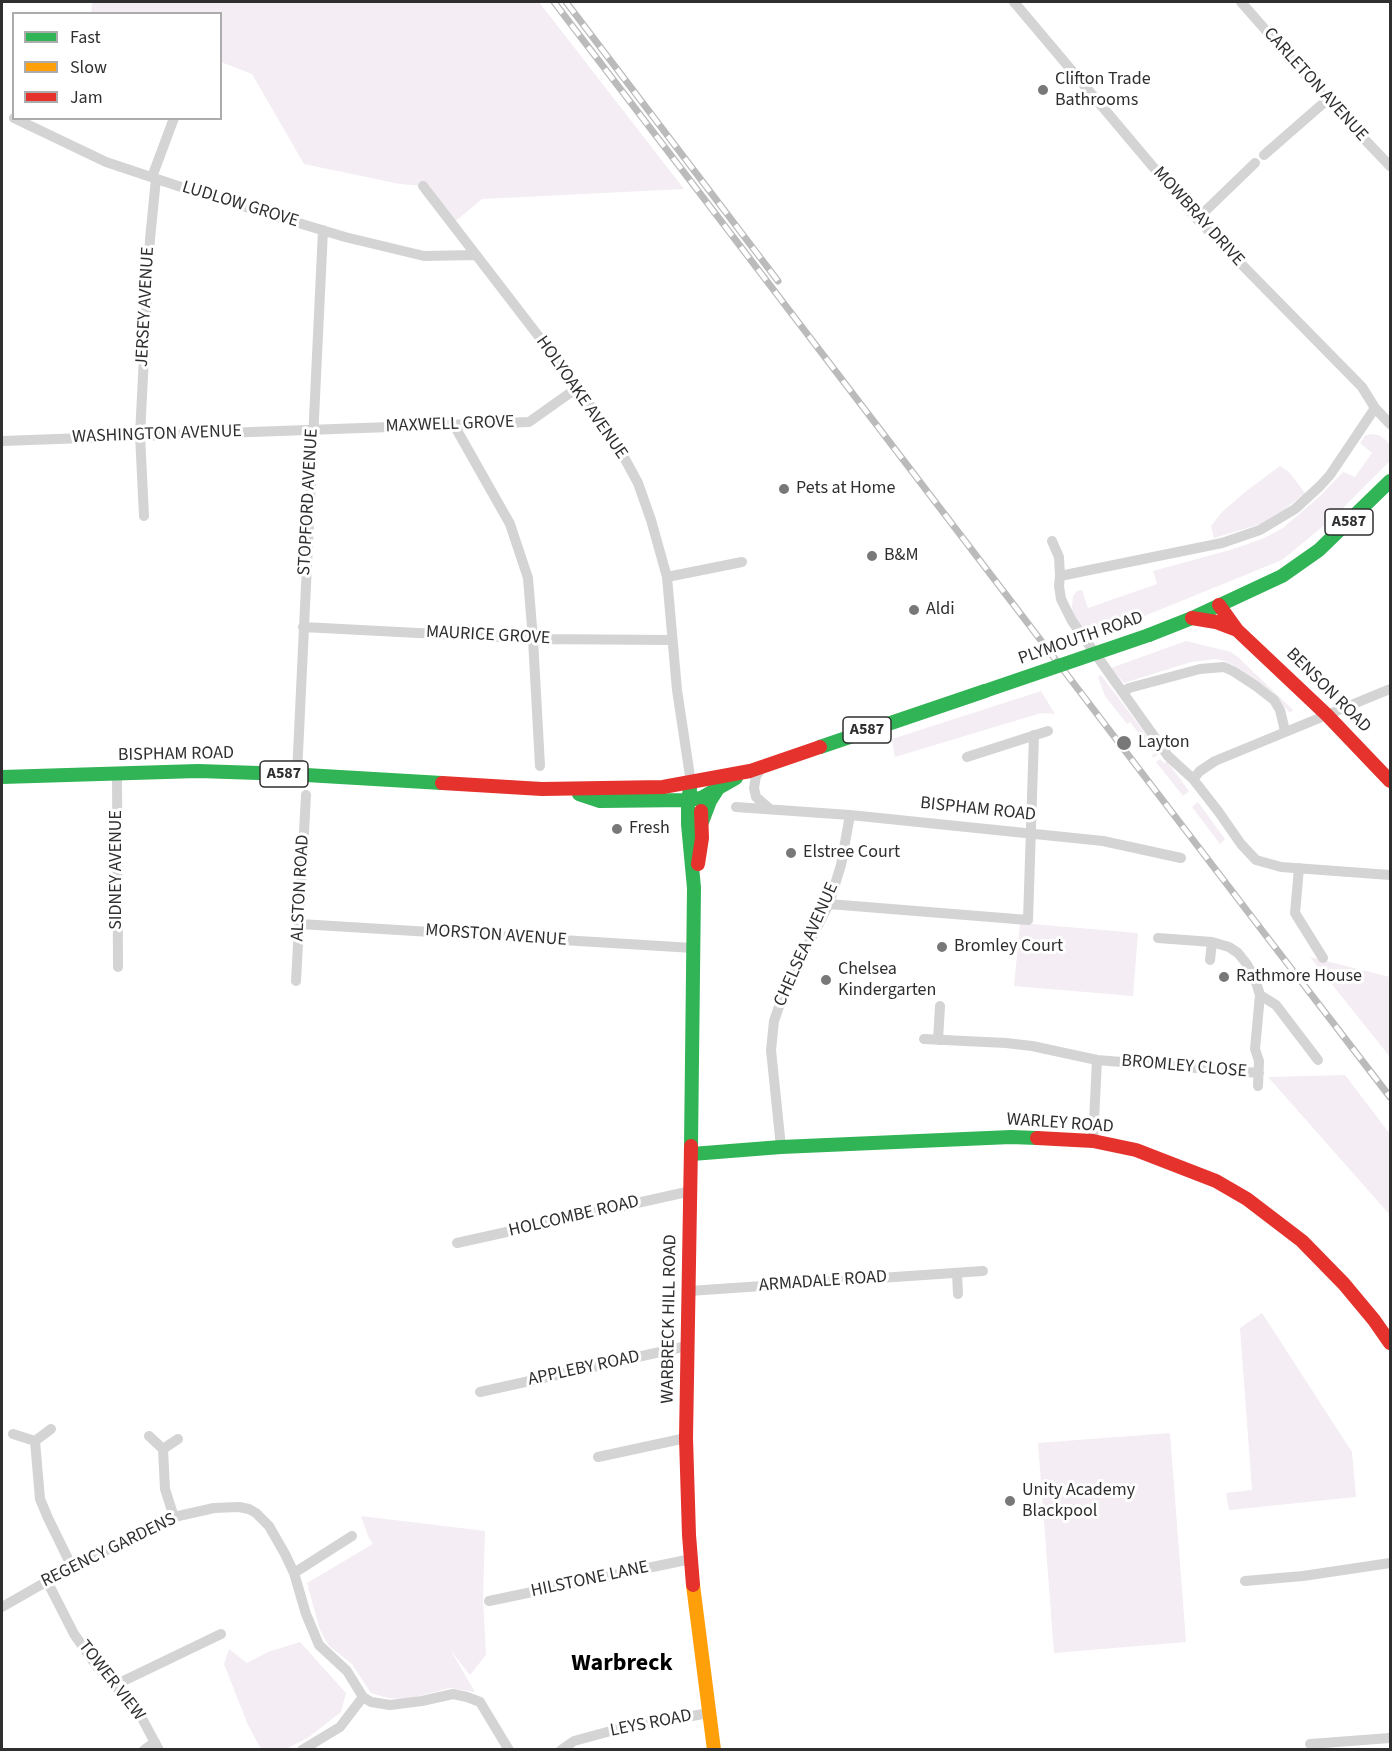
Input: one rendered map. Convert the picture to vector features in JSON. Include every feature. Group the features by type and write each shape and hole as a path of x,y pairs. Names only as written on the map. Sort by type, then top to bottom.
{"main road":[{"name":"PLYMOUTH ROAD","path":"694,799 764,765 1149,635 1192,618 1282,576 1305,561 1333,538 1390,482"},
{"name":"BENSON ROAD","path":"1219,605 1237,630 1327,715 1390,781"},
{"name":"BENSON ROAD","path":"1192,618 1216,621 1237,630"},
{"name":"BISPHAM ROAD","path":"2,777 198,771 297,774 567,790 663,787 692,783"},
{"name":"PLYMOUTH ROAD","path":"692,783 750,771"},
{"name":"WARBRECK HILL ROAD","path":"692,783 694,799 692,1191 686,1438 691,1559 714,1749"},
{"path":"702,822 710,801 718,789"},
{"name":"BISPHAM ROAD","path":"567,790 600,801 694,799"},
{"name":"WARBRECK HILL ROAD","path":"694,799 702,822 702,838 694,888"},
{"name":"WARLEY ROAD","path":"692,1154 782,1147 1011,1137 1093,1141 1136,1150 1216,1181 1247,1199 1302,1241 1344,1284 1390,1343"}],"street":[{"name":"MOWBRAY DRIVE","path":"1014,2 1197,219 1362,387 1375,408 1390,424"},
{"name":"CARLETON AVENUE","path":"1241,2 1327,100 1390,166"},
{"path":"1264,155 1327,100"},
{"name":"LUDLOW GROVE","path":"18,120 106,162 345,237 424,256 476,255"},
{"name":"JERSEY AVENUE","path":"144,516 140,435 154,178 173,120"},
{"path":"1197,219 1255,163"},
{"name":"HOLYOAKE AVENUE","path":"423,186 550,351 614,439 638,483 667,577 677,690 692,783"},
{"name":"STOPFORD AVENUE","path":"297,774 323,230"},
{"name":"MAXWELL GROVE","path":"313,429 529,422 577,388"},
{"path":"1060,576 1222,543 1260,530 1275,522 1294,509 1330,475 1375,408"},
{"path":"454,425 510,524 528,578 540,766"},
{"name":"WASHINGTON AVENUE","path":"2,441 313,429"},
{"path":"1052,541 1059,557 1061,599 1072,621 1168,756 1193,779 1241,844 1256,860 1281,867 1390,875"},
{"path":"667,577 742,562"},
{"name":"MAURICE GROVE","path":"303,627 533,639 672,640"},
{"path":"1123,693 1129,688 1200,669 1224,667 1233,670 1274,700 1280,710 1285,731"},
{"path":"1193,779 1215,760 1390,689"},
{"path":"967,757 1048,730"},
{"path":"828,904 1028,920 1029,833 1034,735"},
{"path":"764,765 756,776 754,788 756,797 771,809"},
{"name":"SIDNEY AVENUE","path":"117,773 118,967"},
{"name":"ALSTON ROAD","path":"296,981 306,795"},
{"name":"BISPHAM ROAD","path":"736,807 850,815 1103,841 1181,858"},
{"name":"CHELSEA AVENUE","path":"782,1147 771,1050 774,1020 785,989 828,904 841,866 850,815"},
{"path":"1299,868 1295,913 1323,958"},
{"name":"MORSTON AVENUE","path":"300,924 693,948"},
{"path":"1158,938 1212,942 1229,947 1238,953 1254,976 1260,995 1255,1049 1260,1061 1259,1073"},
{"path":"1209,960 1212,942"},
{"path":"1260,995 1276,1005 1318,1060"},
{"path":"938,1040 940,1006"},
{"name":"BROMLEY CLOSE","path":"924,1039 1032,1046 1096,1060 1259,1073 1258,1086"},
{"name":"BROMLEY CLOSE","path":"1093,1141 1096,1060"},
{"name":"HOLCOMBE ROAD","path":"457,1243 692,1191"},
{"name":"ARMADALE ROAD","path":"689,1291 983,1271"},
{"path":"957,1273 958,1294"},
{"name":"APPLEBY ROAD","path":"480,1392 687,1346"},
{"path":"35,1441 51,1429"},
{"path":"13,1434 35,1441"},
{"path":"149,1436 163,1449 165,1489 174,1517"},
{"path":"598,1457 686,1438"},
{"path":"163,1449 178,1439"},
{"path":"35,1441 40,1498 72,1567"},
{"name":"REGENCY GARDENS","path":"2,1607 72,1567 174,1517 214,1508 249,1509 269,1526 294,1573 306,1614 319,1645 346,1671 363,1697"},
{"path":"294,1573 352,1536"},
{"name":"HILSTONE LANE","path":"489,1601 691,1559"},
{"path":"1245,1581 1302,1576 1390,1563"},
{"name":"TOWER VIEW","path":"47,1581 74,1634 98,1668 137,1709 157,1746"},
{"path":"115,1685 221,1634"},
{"path":"302,1749 340,1727 363,1697 371,1702 390,1705 453,1694 467,1696 480,1702 508,1749"},
{"name":"LEYS ROAD","path":"561,1749 574,1741 618,1729 709,1713"},
{"path":"1310,1744 1368,1744 1390,1738"},
{"path":"144,1749 157,1746"}],"shaded area":[{"path":"92,2 539,2 684,189 482,199 452,224 423,186 400,184 304,164 252,74 222,62 222,12 91,12"},
{"path":"1379,435 1387,441 1390,447 1389,462 1332,519 1282,560 1132,621 1087,636 1074,617 1073,596 1077,591 1082,590 1088,608 1157,584 1153,571 1230,550 1262,539 1283,528 1320,496 1343,472 1355,477 1372,453 1360,443 1365,436"},
{"path":"1280,466 1289,472 1305,493 1261,524 1214,538 1211,526 1222,512"},
{"path":"1186,641 1231,652 1293,710 1290,713 1273,692 1225,661 1215,659 1191,662 1124,683 1111,668"},
{"path":"1101,675 1160,753 1153,758 1154,753 1130,722 1127,724 1105,696 1098,677"},
{"path":"1041,691 1055,714 1041,713 895,757 892,739"},
{"path":"1160,759 1164,763 1167,761 1189,791 1183,796 1156,762"},
{"path":"1198,802 1225,839 1220,844 1192,807"},
{"path":"1020,923 1138,933 1133,996 1014,986"},
{"path":"1310,957 1390,977 1390,1057"},
{"path":"1345,1075 1390,1134 1390,1215 1268,1077"},
{"path":"1262,1313 1352,1452 1356,1497 1229,1510 1226,1493 1252,1490 1240,1328"},
{"path":"1170,1433 1186,1642 1054,1653 1038,1443"},
{"path":"361,1516 485,1531 483,1598 486,1655 470,1675 451,1651 475,1692 450,1688 407,1699 388,1698 371,1693 352,1664 329,1646 320,1630 307,1583 373,1544"},
{"path":"300,1642 346,1693 341,1712 309,1737 286,1749 261,1749 248,1725 224,1664 229,1649 247,1663 268,1652"}],"railway":[{"path":"554,2 1390,1097"},
{"path":"566,2 778,281"}],"traffic: fast":[{"path":"1149,635 1192,618 1282,576 1319,550 1390,481"},
{"path":"985,691 1149,635"},
{"path":"820,747 985,691"},
{"path":"2,777 198,771 442,783"},
{"path":"579,794 600,801 688,800 701,798 736,778"},
{"path":"690,789 688,824 694,888 691,1146"},
{"path":"702,822 717,790"},
{"path":"692,1154 781,1147 1011,1137 1037,1138"}],"traffic: slow":[{"path":"693,1585 714,1750"}],"traffic: jam":[{"path":"1219,605 1237,630 1327,715 1390,781"},
{"path":"1192,618 1216,622 1237,630"},
{"path":"442,783 542,789 663,787 750,771 820,747"},
{"path":"698,864 702,838 701,811"},
{"path":"1037,1138 1093,1141 1136,1150 1216,1181 1247,1199 1302,1241 1344,1284 1390,1343"},
{"path":"691,1146 686,1438 693,1585"}],"place":[{"name":"Clifton Trade Bathrooms","path":"1043,90"},
{"name":"Pets at Home","path":"784,489"},
{"name":"B&M","path":"872,556"},
{"name":"Aldi","path":"914,610"},
{"name":"Layton","path":"1124,743"},
{"name":"Fresh","path":"617,829"},
{"name":"Elstree Court","path":"791,853"},
{"name":"Bromley Court","path":"942,947"},
{"name":"Rathmore House","path":"1224,977"},
{"name":"Chelsea Kindergarten","path":"826,980"},
{"name":"Unity Academy Blackpool","path":"1010,1501"}],"district":[{"name":"Warbreck","path":"622,1665"}]}
